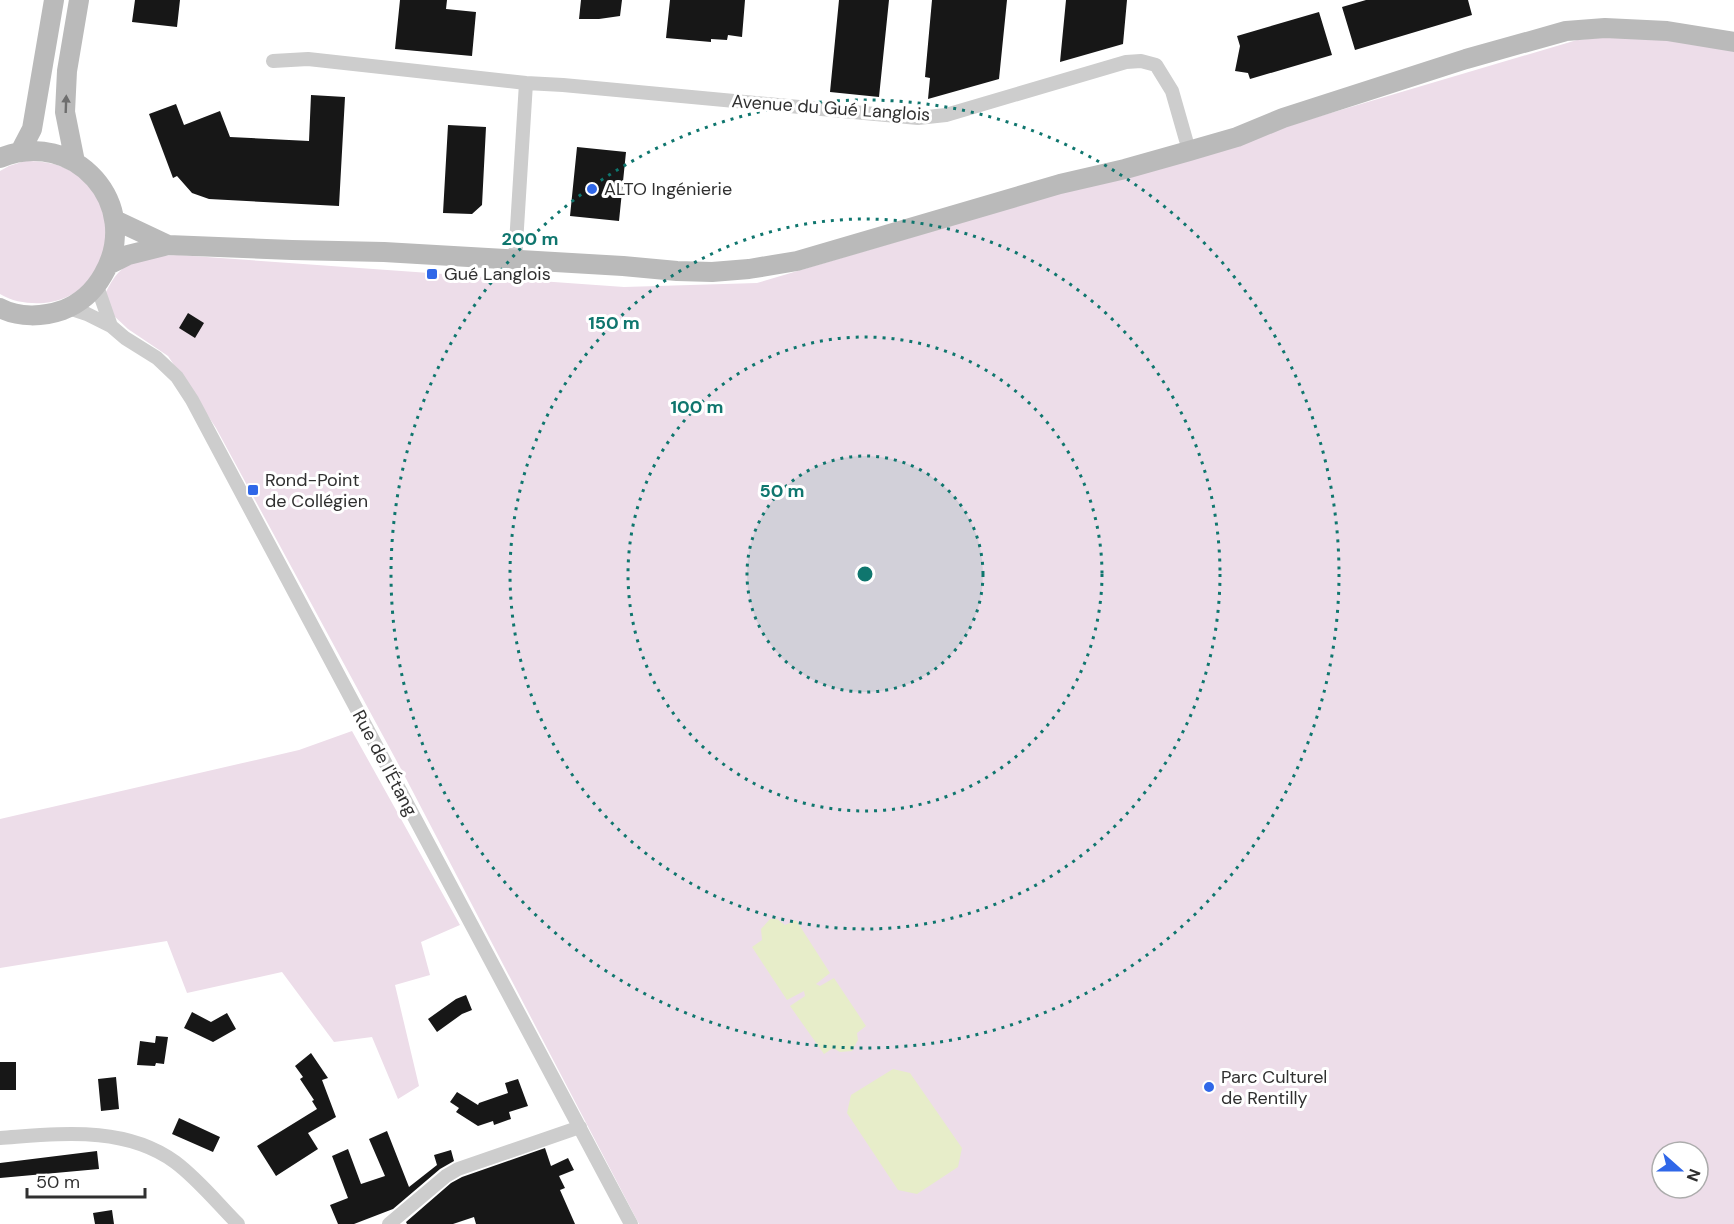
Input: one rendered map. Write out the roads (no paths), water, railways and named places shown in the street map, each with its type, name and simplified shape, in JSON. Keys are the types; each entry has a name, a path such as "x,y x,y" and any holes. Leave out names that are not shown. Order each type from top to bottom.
{"main road":[{"path":"20,152 32,129 54,0"},
{"path":"75,162 65,112 67,71 79,0"},
{"path":"1060,184 1199,148 1282,118 1466,59 1566,31 1605,27 1667,31 1734,42"},
{"path":"110,264 128,255 168,244 384,252 677,271 712,272 749,269 797,261 1060,184 1186,140 1282,118"},
{"path":"0,158 20,152 48,152 75,162 101,186 115,220 115,242 110,264 97,286 84,298 69,308 42,315 28,316 0,308"},
{"path":"115,220 168,244"}],"street":[{"name":"Avenue du Gué Langlois","path":"273,62 308,59 526,83 918,118 946,115 1126,62 1141,61 1156,65 1172,91 1186,140"},
{"path":"515,260 526,83"},
{"path":"97,286 111,326"},
{"name":"Rue de l'Étang","path":"69,308 111,326 125,338 157,358 177,377 192,400 631,1224"},
{"path":"390,1224 446,1176 458,1169 580,1127"},
{"path":"0,1138 86,1133 139,1144 161,1153 180,1166 238,1224"}],"place":[{"name":"ALTO Ingénierie","path":"592,189"},
{"name":"Gué Langlois","path":"432,274"},
{"name":"Rond-Point de Collégien","path":"253,490"},
{"name":"Parc Culturel de Rentilly","path":"1209,1087"}]}
